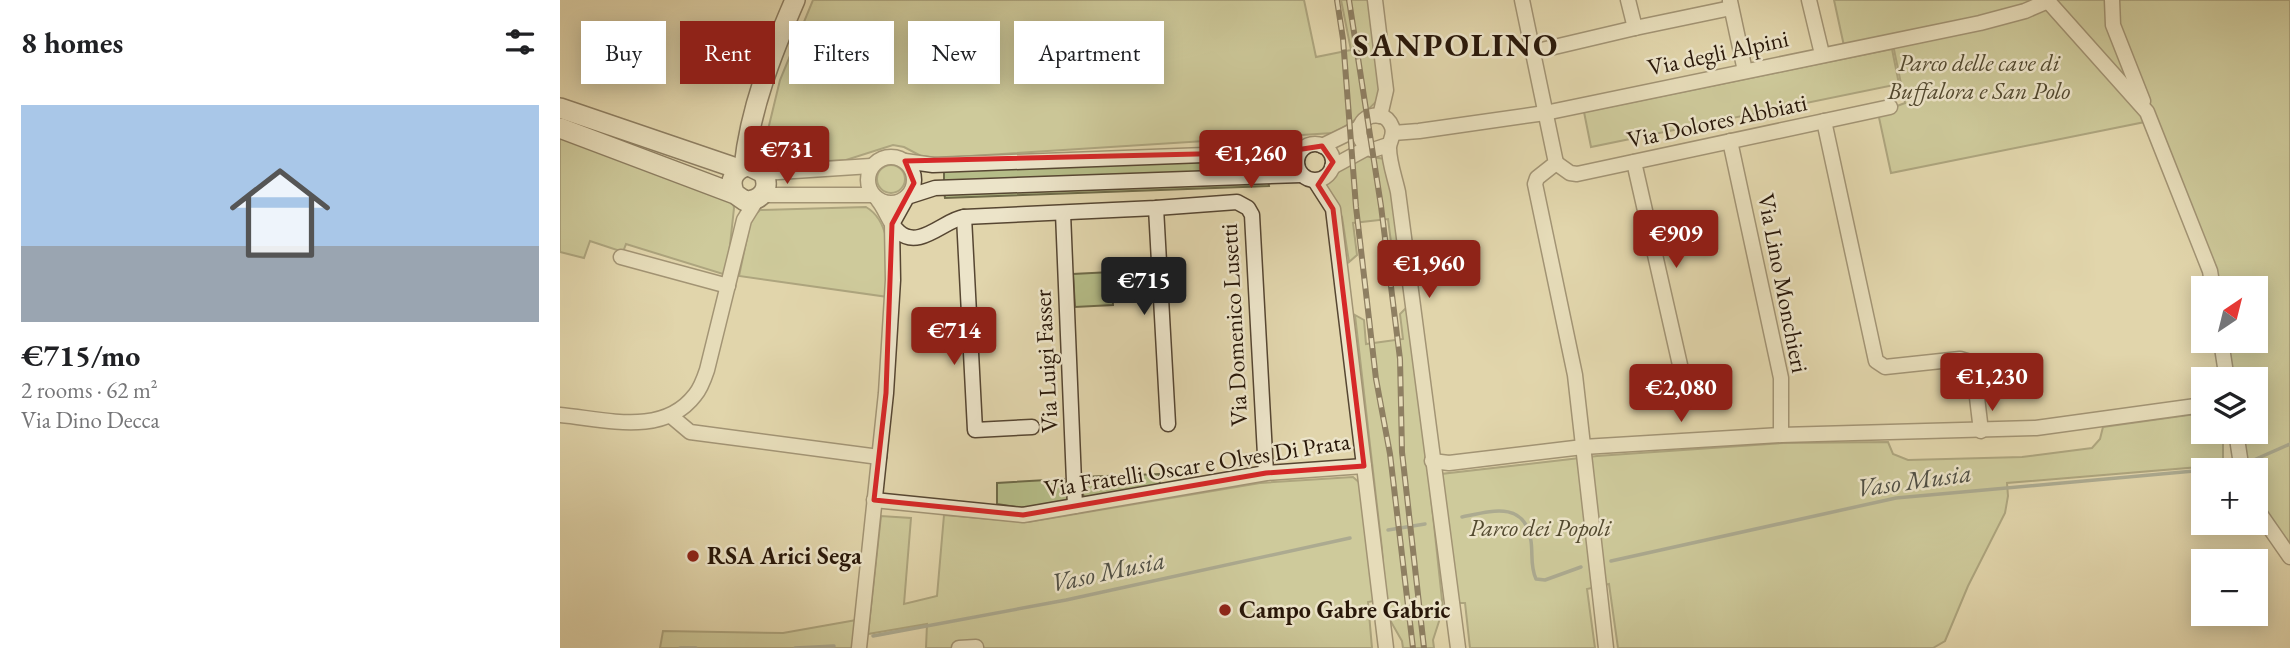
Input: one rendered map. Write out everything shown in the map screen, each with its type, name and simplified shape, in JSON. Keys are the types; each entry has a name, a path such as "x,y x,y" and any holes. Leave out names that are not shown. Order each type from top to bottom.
{"street":[{"path":"560,415 640,422 659,421 685,407 697,393 707,370 749,197 767,185 751,170 751,127 766,71 795,0"},
{"path":"1376,0 1386,90 1380,116"},
{"path":"1522,0 1556,163 1537,178 1535,184 1574,375 1606,648"},
{"path":"1628,0 1634,28"},
{"path":"1810,0 1822,54"},
{"path":"2047,0 2147,112"},
{"name":"Via degli Alpini","path":"1391,139 1419,131 1545,113 1980,23 2025,11 2047,0"},
{"path":"2112,0 2113,25 2211,276"},
{"path":"1533,52 1730,4 1745,71"},
{"path":"560,107 751,170 871,166 883,157 933,165 1283,152 1309,145 1322,146 1359,128"},
{"name":"Via Dolores Abbiati","path":"1556,163 1570,173 1577,174 1890,107"},
{"path":"1391,139 1378,150 1367,148 1362,143 1359,128 1364,120 1371,116 1386,118 1392,125 1391,139 1458,648"},
{"path":"1824,121 1876,361 1885,367 1960,359 1970,362 1974,372 1981,431"},
{"path":"560,128 749,197 875,197 892,204 934,188 1326,177 1332,167 1367,148"},
{"name":"Via Lino Monchieri","path":"1730,141 1781,378 1781,435"},
{"path":"1322,146 1332,156 1332,167"},
{"path":"1302,149 1296,164 1308,178"},
{"path":"859,648 886,393 893,280 892,224 914,183 914,175 905,161"},
{"path":"1634,162 1685,387"},
{"path":"871,166 867,181 892,224"},
{"path":"749,197 733,189 732,178 751,170"},
{"name":"Via Fratelli Oscar e Olves Di Prata","path":"874,500 1023,514 1266,473 1364,466 1333,209 1308,178"},
{"name":"Via Domenico Lusetti","path":"892,224 900,233 909,237 932,234 954,219 964,217 1237,202 1248,208 1252,215 1266,473"},
{"path":"1156,208 1168,424"},
{"name":"Via Luigi Fasser","path":"1063,213 1076,506"},
{"path":"964,217 975,430 1032,427"},
{"path":"621,257 728,286"},
{"path":"1432,461 1449,463 1583,447 1781,435 2036,428 2191,407"},
{"path":"671,416 690,432 879,457"},
{"path":"1364,466 1387,645"},
{"path":"2268,525 2290,557"},
{"path":"1446,648 1455,628"},
{"path":"959,648 976,646"}],"highlighted area":[{"path":"1322,146 1333,162 1318,185 1333,209 1364,466 1266,473 1023,515 874,500 886,393 892,224 914,183 905,161 1283,152"}],"green space":[{"path":"813,0 1304,0 1316,57 1351,50 1341,0 1374,0 1385,91 1362,115 1333,133 938,158 921,156 904,147 893,145 846,160 774,164 766,138 780,80 789,58 789,84 894,84 894,21 804,21"},
{"name":"Parco delle cave di Buffalora e San Polo","path":"1834,0 2290,0 2290,551 2268,518 2268,458 2241,458 2239,444 2268,444 2268,367 2232,367 2230,354 2268,354 2268,276 2214,276 2155,120 1891,173 1878,113 1905,103 1891,35 1844,46"},
{"path":"1892,49 1899,84 1591,147 1584,112"},
{"path":"560,138 733,202 727,273 626,244 623,252 590,241 584,258 560,252"},
{"path":"1289,156 1292,171 944,183 944,171"},
{"path":"1365,156 1385,159 1403,254 1392,250 1388,219 1353,223 1357,255 1349,262 1342,217 1324,186 1345,163"},
{"path":"891,165 901,169 905,179 901,189 891,193 881,189 877,179 881,169"},
{"path":"1268,180 1269,186 945,198 944,192"},
{"path":"866,207 882,224 885,235 888,248 888,297 739,276 751,219 760,210"},
{"path":"1111,272 1113,305 1075,307 1073,274"},
{"path":"1408,306 1443,609 1433,640 1434,648 1403,648 1402,641 1386,613 1382,549 1355,315 1364,320 1366,344 1403,339 1400,314"},
{"name":"Parco dei Popoli","path":"2191,415 2191,444 2223,444 2223,458 2191,458 2191,468 2007,483 2005,513 1968,586 1945,641 1933,648 1618,648 1609,584 1587,589 1595,648 1470,648 1465,603 1458,603 1441,474 1597,456 1783,443 1888,442 1893,454 1908,460 2022,457 2092,448 2100,439 2103,427"},
{"path":"1159,474 1160,488 1084,499 1080,477"},
{"path":"1353,477 1361,484 1374,601 1368,602 1372,648 926,648 927,624 868,634 881,516 911,518 904,604 937,596 944,515 1028,522 1260,483"},
{"path":"1064,479 1068,500 1023,508 997,504 997,483"},
{"path":"862,619 859,648 660,648 663,631 783,633"}],"waterway":[{"name":"Vaso Musia","path":"2258,458 2290,444"},
{"name":"Vaso Musia","path":"1611,561 1896,498 2191,471"},
{"name":"Vaso Musia","path":"1462,517 1505,511 1522,519 1528,528 1536,579 1545,580 1581,567"},
{"name":"Vaso Musia","path":"1388,530 1425,524"},
{"name":"Vaso Musia","path":"873,636 1066,600 1350,538"},
{"name":"Vaso Musia","path":"795,648 834,646"},
{"name":"Vaso Musia","path":"680,648 696,648"}],"railway":[{"path":"1337,0 1343,39 1356,207 1376,379 1390,454 1413,648"},
{"path":"1349,0 1381,206 1400,359 1402,452 1424,648"}],"place":[{"name":"RSA Arici Sega","path":"693,556"},
{"name":"Campo Gabre Gabric","path":"1225,610"}],"district":[{"name":"SANPOLINO","path":"1456,45"}]}
